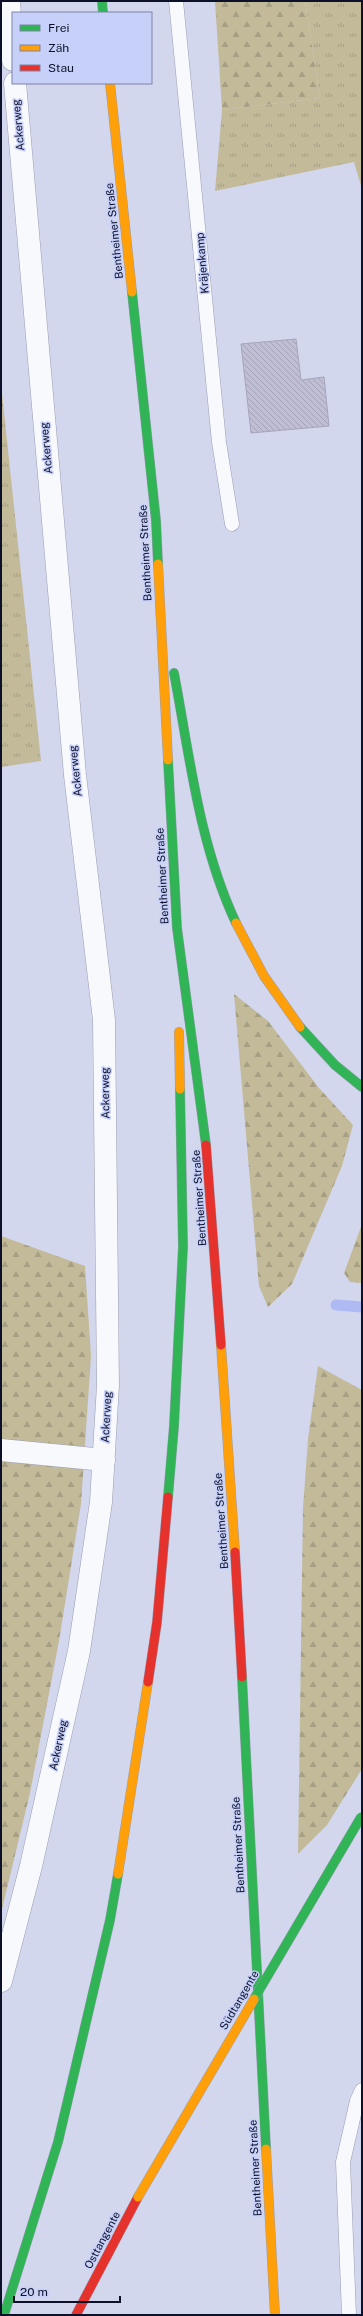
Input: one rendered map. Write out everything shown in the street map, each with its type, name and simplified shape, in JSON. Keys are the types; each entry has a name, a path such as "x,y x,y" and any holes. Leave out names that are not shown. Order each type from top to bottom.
{"main road":[{"path":"102,1 103,12"},
{"name":"Bentheimer Straße","path":"110,84 156,521 158,589 177,928 208,1158 234,1527 275,2315"},
{"path":"158,589 206,840 232,913 265,978 292,1015 320,1050 360,1085"},
{"path":"4,2315 58,2142 110,1920 136,1768 157,1622 174,1426 183,1247 177,928"},
{"name":"Südtangente","path":"138,2197 361,1816"},
{"name":"Osttangente","path":"76,2315 138,2197"}],"street":[{"path":"9,1 12,45"},
{"name":"Ackerweg","path":"1,1981 31,1866 78,1651 101,1502 108,1385 104,1020 75,774 14,84"},
{"path":"1,1450 104,1460"}],"lane":[{"name":"Kräjenkamp","path":"176,1 219,442 232,524"},
{"path":"349,2315 343,2162 357,2101 362,2090"}],"green space":[{"path":"215,1 305,1 320,98 222,110"},
{"path":"305,1 362,1 362,189 354,162 215,191 222,110 320,98"},
{"path":"1,384 41,761 1,767"},
{"path":"234,994 268,1021 319,1088 353,1125 342,1166 292,1284 268,1307 259,1286"},
{"path":"362,1224 362,1283 350,1282 344,1273"},
{"path":"1,1236 85,1266 91,1356 81,1504 59,1641 30,1793 1,1913"},
{"path":"318,1366 362,1390 362,1769 327,1825 298,1854 303,1508 308,1439"}],"building":[{"path":"296,339 301,380 324,377 329,426 251,433 241,344"}],"waterway":[{"path":"336,1305 362,1307"}],"traffic: fast":[{"path":"102,1 103,12"},
{"path":"132,292 156,521 158,564"},
{"path":"174,673 204,832 223,893 236,923"},
{"path":"168,760 177,928 206,1145"},
{"path":"300,1027 335,1065 362,1087"},
{"path":"168,1497 174,1426 183,1247 180,1089"},
{"path":"242,1677 266,2149"},
{"path":"254,1999 361,1817"},
{"path":"4,2315 58,2142 110,1920 118,1874"}],"traffic: slow":[{"path":"110,84 132,292"},
{"path":"158,564 168,760"},
{"path":"236,923 264,976 300,1027"},
{"path":"179,1032 180,1089"},
{"path":"221,1345 235,1552"},
{"path":"118,1874 148,1682"},
{"path":"138,2197 254,1999"},
{"path":"266,2149 275,2315"}],"traffic: jam":[{"path":"206,1145 221,1345"},
{"path":"148,1682 157,1622 168,1497"},
{"path":"235,1552 242,1677"},
{"path":"76,2315 138,2197"}]}
